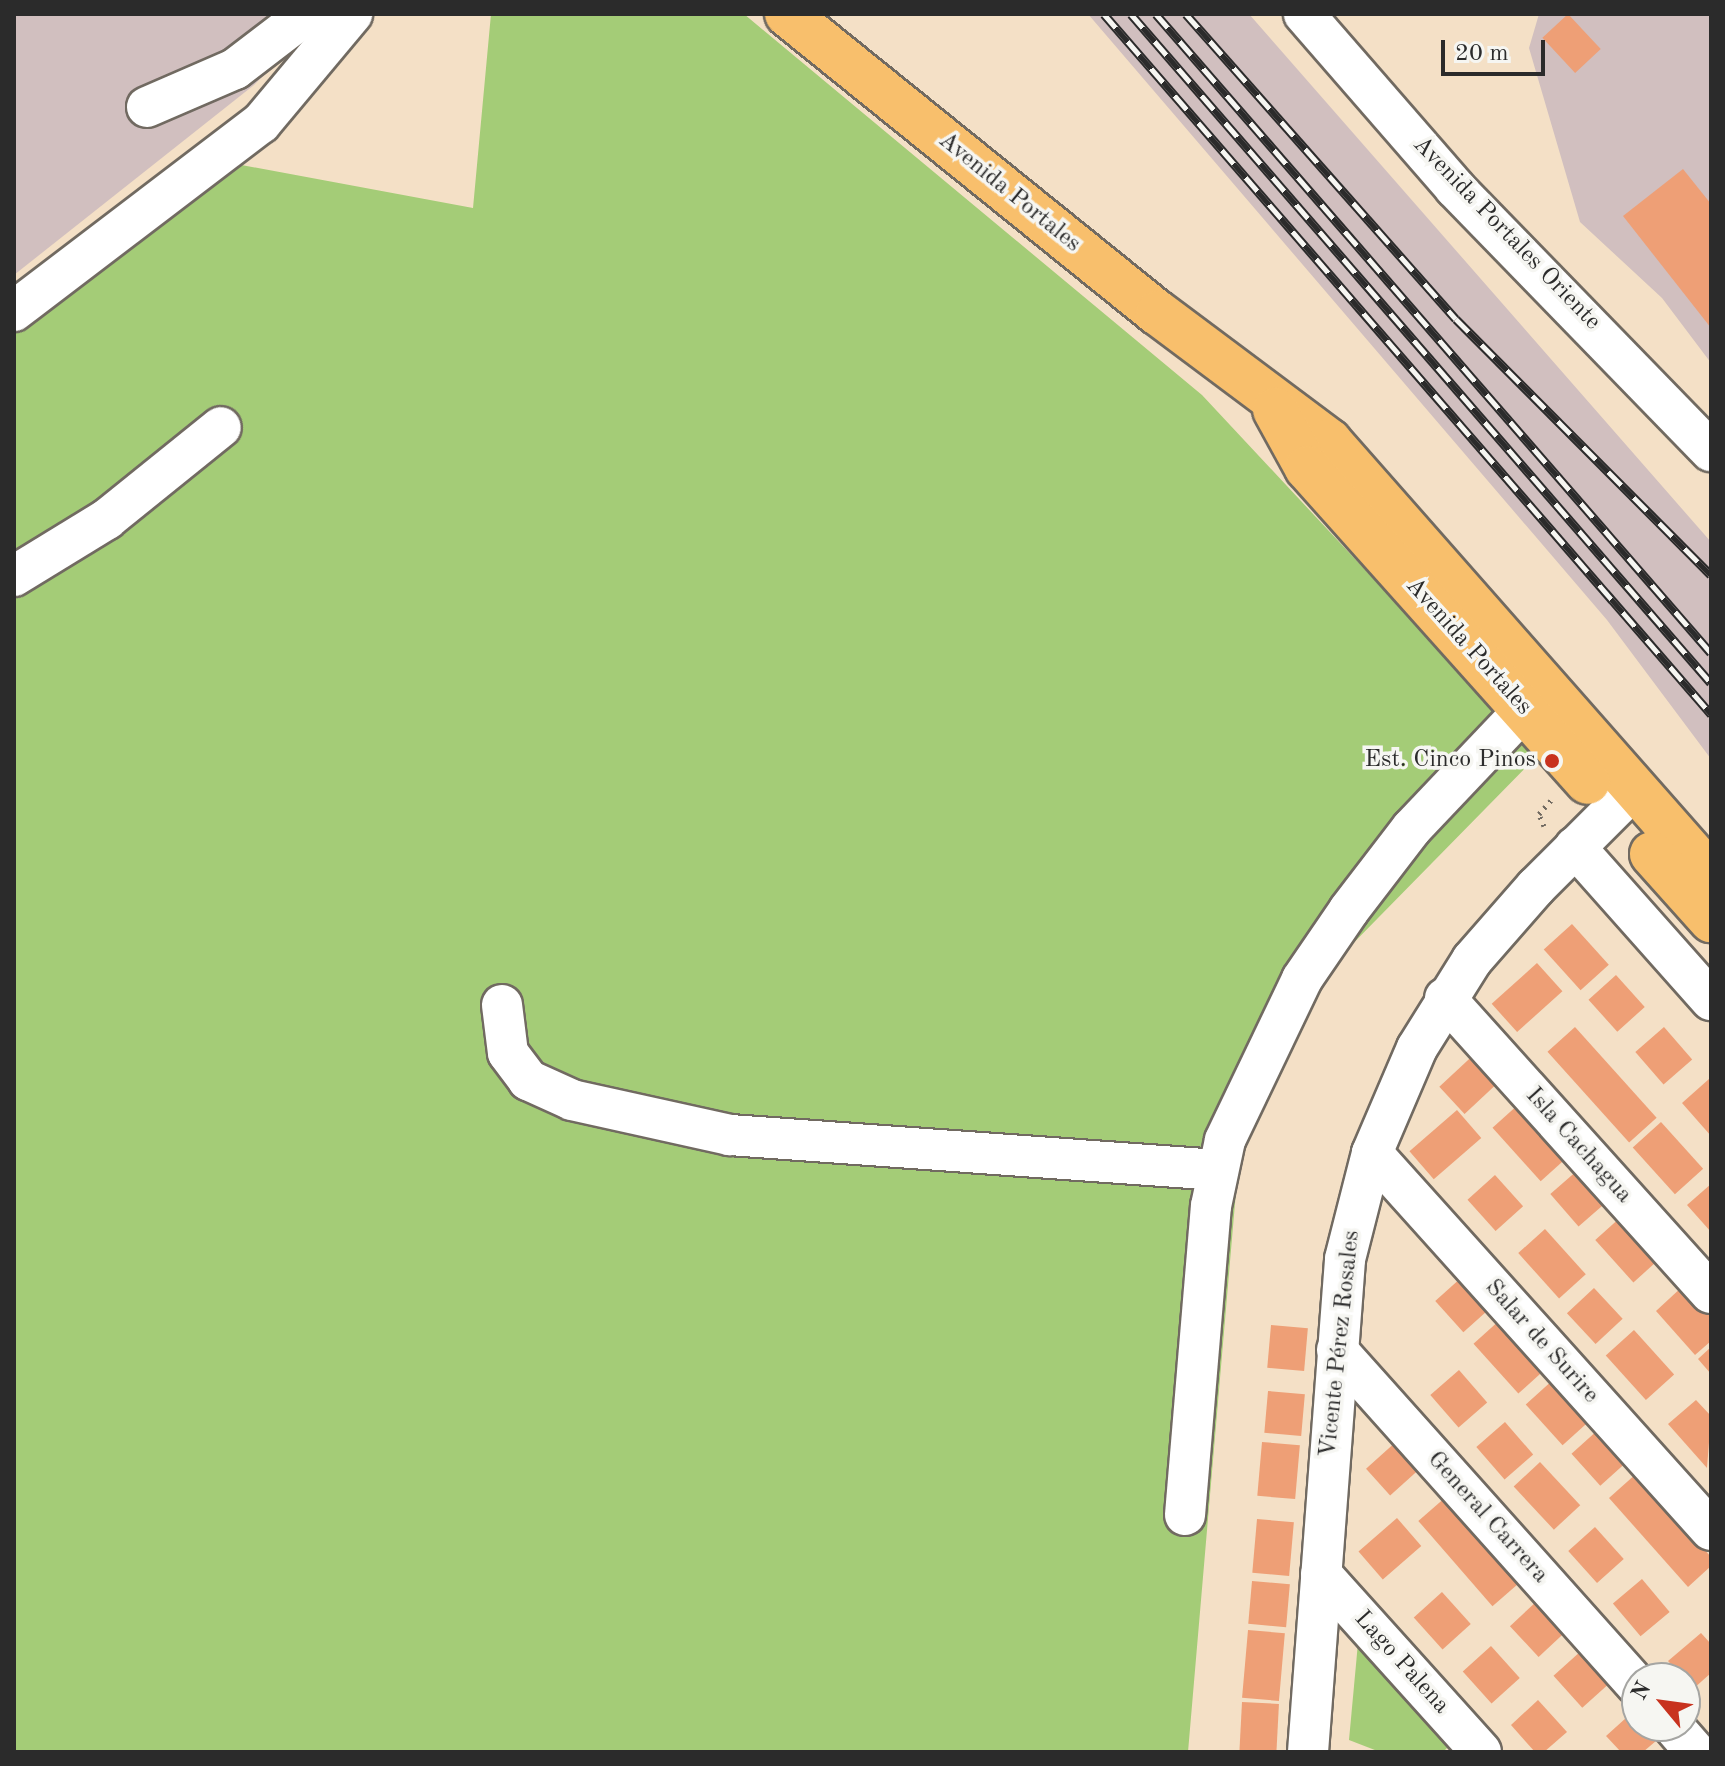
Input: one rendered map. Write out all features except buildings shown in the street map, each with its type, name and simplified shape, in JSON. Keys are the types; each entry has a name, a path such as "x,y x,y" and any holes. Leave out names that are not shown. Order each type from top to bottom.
{"main road":[{"name":"Avenida Portales","path":"787,14 1270,401 1329,441 1624,799 1711,920"},
{"name":"Avenida Portales","path":"1270,401 1307,468 1524,710 1711,875"}],"street":[{"path":"147,107 235,69 307,14"},
{"path":"14,311 261,123 352,14"},
{"name":"Avenida Portales Oriente","path":"1304,14 1455,188 1711,451"},
{"path":"14,576 107,519 221,427"},
{"path":"1185,1515 1215,1170 1302,979 1412,828 1524,710"},
{"name":"Vicente Pérez Rosales","path":"1308,1752 1345,1259 1372,1153 1398,1087 1445,998 1503,922 1624,799"},
{"path":"1575,847 1711,1000"},
{"name":"Isla Cachagua","path":"1445,998 1711,1293"},
{"path":"502,1005 508,1053 528,1080 572,1100 730,1135 1215,1170"},
{"name":"Salar de Surire","path":"1372,1153 1711,1530"},
{"name":"General Carrera","path":"1337,1350 1621,1668"},
{"name":"Lago Palena","path":"1321,1574 1481,1752"}],"shaded area":[{"path":"14,14 325,14 254,85 14,275"},
{"path":"1088,14 1249,14 1711,542 1711,759 1607,620"},
{"path":"1539,14 1711,14 1711,363 1662,298 1580,222 1529,48"}],"green space":[{"path":"491,14 744,14 1202,395 1538,755 1324,973 1240,1145 1188,1752 14,1752 14,317 220,161 473,208"},
{"path":"1359,1632 1454,1741 1443,1752 1380,1752 1349,1740"}],"railway":[{"path":"1104,14 1711,714"},
{"path":"1131,14 1711,683"},
{"path":"1156,14 1711,653"},
{"path":"1186,14 1456,319 1711,575"}],"place":[{"name":"Est. Cinco Pinos","path":"1552,761"}]}
